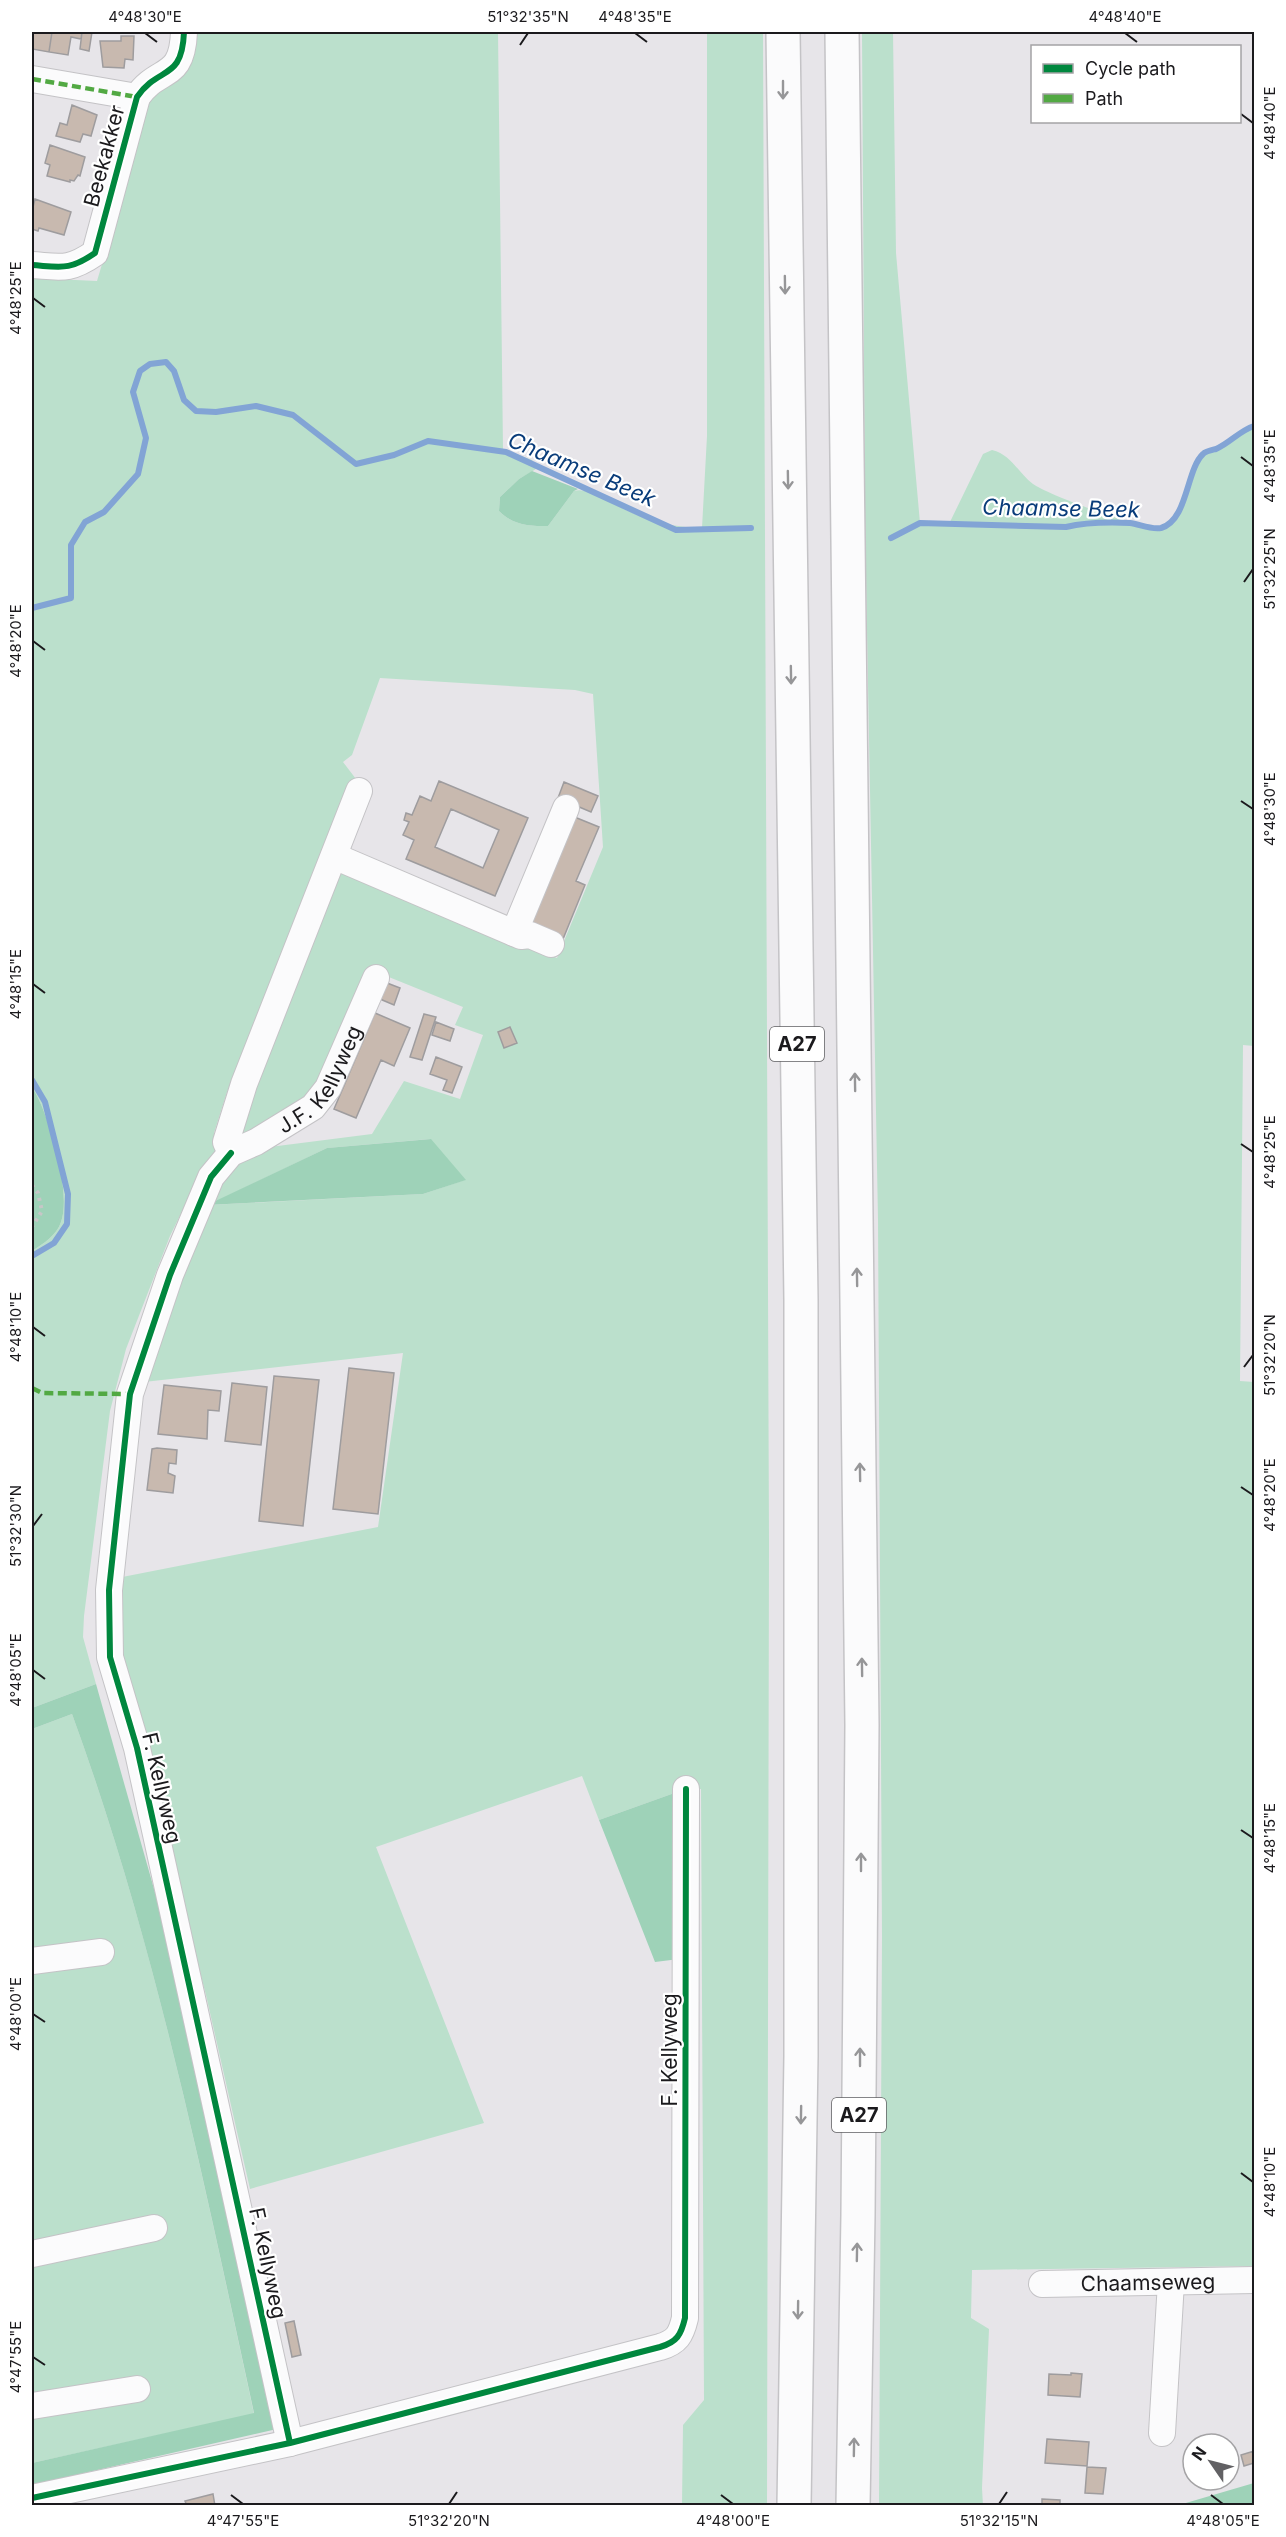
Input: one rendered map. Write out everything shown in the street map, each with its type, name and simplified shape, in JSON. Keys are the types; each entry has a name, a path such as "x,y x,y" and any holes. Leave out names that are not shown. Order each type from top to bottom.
{"highway":[{"name":"A27","path":"783,32 801,1300 801,2068 794,2505"},
{"name":"A27","path":"842,32 862,1725 853,2505"}],"street":[{"name":"Beekakker","path":"32,265 69,267 79,265 95,253 137,97 145,86 172,70 183,53 184,32"},
{"path":"32,79 137,97"},
{"path":"231,1153 226,1142 244,1084 359,791"},
{"path":"514,933 566,808"},
{"path":"334,856 520,936 530,935 551,944"},
{"name":"J.F. Kellyweg","path":"231,1153 256,1142 313,1107 328,1088 376,978"},
{"name":"F. Kellyweg","path":"231,1153 211,1177 170,1275 130,1394 109,1590 110,1657 137,1748 290,2443"},
{"name":"F. Kellyweg","path":"32,2498 290,2443 660,2347 673,2343 681,2335 685,2318 686,1789"},
{"path":"32,1961 101,1953"},
{"path":"32,2254 154,2228"},
{"name":"Chaamseweg","path":"1042,2284 1254,2280"},
{"path":"1162,2433 1171,2282"},
{"path":"32,2406 136,2389"}],"path":[{"path":"32,1185 38,1193 42,1211 32,1227"}],"green space":[{"path":"192,32 498,32 503,449 532,460 536,469 519,479 500,497 499,511 504,516 522,524 548,526 574,491 582,490 652,520 702,528 707,436 707,32 763,32 769,1543 767,2505 682,2505 683,2425 704,2400 701,1789 680,1791 599,1820 582,1776 376,1847 484,2123 250,2189 206,1995 171,1860 106,1650 103,1610 107,1580 378,1527 403,1353 135,1383 197,1225 226,1172 254,1149 372,1134 404,1081 460,1099 483,1035 455,1025 463,1007 369,969 311,1099 240,1141 232,1138 340,865 557,958 603,847 593,694 575,690 380,678 352,755 343,762 356,779 227,1092 214,1133 215,1152 170,1236 126,1349 110,1411 84,1616 83,1637 96,1684 32,1708 32,1251 53,1235 61,1222 64,1191 52,1133 32,1087 32,278 97,281 136,151 135,118 151,95 178,78 186,68 191,52","holes":["430,1139 465,1180 423,1194 209,1205 327,1148"]},
{"path":"862,32 893,32 896,253 920,523 949,524 983,454 992,450 1005,456 1028,480 1042,489 1114,517 1147,527 1162,527 1170,521 1181,505 1188,491 1195,466 1203,453 1225,445 1254,426 1254,1046 1243,1045 1240,1381 1254,1382 1254,2266 972,2270 971,2318 989,2329 983,2506 879,2505 882,1936 878,1219 865,522"},
{"path":"532,471 578,489 574,491 548,526 522,524 504,516 499,511 500,497 519,479"},
{"path":"32,1087 52,1133 61,1173 64,1209 61,1222 53,1235 32,1251"},
{"path":"431,1139 466,1180 423,1194 207,1205 327,1148"},
{"path":"96,1684 158,1903 277,2429 32,2485 32,2463 254,2413 175,2060 153,1973 102,1800 72,1714 32,1729 32,1708"},
{"path":"72,1714 102,1800 153,1973 196,2149 254,2414 32,2463 32,1729"},
{"path":"680,1791 679,1959 655,1962 599,1820"},
{"path":"1254,2483 1254,2505 1179,2505 1223,2492 1241,2492 1241,2487"}],"building":[{"path":"33,32 52,32 49,52 32,49"},
{"path":"52,32 82,32 81,39 71,37 68,55 49,52"},
{"path":"82,32 92,32 89,51 80,49"},
{"path":"121,36 134,36 133,60 125,59 124,68 103,67 100,41 121,41"},
{"path":"72,105 97,115 91,136 83,134 80,142 56,136 60,123 67,125"},
{"path":"50,145 85,157 80,176 78,175 74,181 47,176 50,165 45,163"},
{"path":"35,199 71,212 64,235 39,228 38,231 32,229"},
{"path":"439,781 528,818 495,896 406,859 414,840 403,835 409,822 404,820 406,813 412,815 420,796 431,801","holes":["451,809 499,830 483,868 435,847"]},
{"path":"564,782 598,796 591,812 558,798"},
{"path":"572,816 599,827 576,881 585,885 563,939 527,924"},
{"path":"387,983 400,988 394,1005 380,999"},
{"path":"375,1013 410,1028 394,1066 381,1060 356,1118 334,1109"},
{"path":"424,1014 436,1017 422,1060 410,1057"},
{"path":"436,1022 454,1029 450,1041 432,1035"},
{"path":"510,1027 517,1043 504,1048 498,1032"},
{"path":"436,1057 462,1067 452,1093 443,1090 447,1080 430,1074"},
{"path":"349,1368 394,1373 378,1514 333,1509"},
{"path":"274,1376 319,1380 303,1526 259,1521"},
{"path":"232,1383 267,1387 261,1445 225,1441"},
{"path":"164,1385 221,1391 219,1411 208,1410 207,1439 158,1434"},
{"path":"152,1449 177,1450 176,1464 169,1463 168,1473 175,1476 173,1493 147,1490"},
{"path":"294,2321 301,2355 292,2357 285,2323"},
{"path":"1071,2373 1082,2374 1080,2397 1048,2395 1049,2374 1071,2375"},
{"path":"1047,2439 1089,2442 1087,2466 1045,2463"},
{"path":"1254,2451 1254,2463 1244,2466 1241,2455"},
{"path":"1087,2467 1106,2468 1103,2494 1085,2493"},
{"path":"213,2494 215,2506 187,2506 185,2501"},
{"path":"1042,2499 1060,2500 1060,2506 1042,2506"}],"waterway":[{"name":"Chaamse Beek","path":"32,608 71,598 71,545 85,522 104,512 138,474 146,438 133,392 140,371 150,364 166,362 174,371 184,400 196,411 216,412 256,406 293,415 356,464 394,455 428,441 506,452 676,530 751,528"},
{"name":"Chaamse Beek","path":"891,538 920,523 1066,527 1114,522 1161,528 1177,515 1197,461 1203,454 1216,449 1254,426"},
{"name":"Chaamse Beek","path":"32,1080 45,1102 68,1194 67,1224 54,1243 32,1256"}],"marked path":[{"path":"32,79 137,97"},
{"path":"32,1388 42,1393 130,1394"}],"cycle path":[{"path":"32,265 58,267 71,265 95,253 137,97 153,80 174,66 179,59 184,32"},
{"path":"231,1153 211,1177 170,1275 130,1394 109,1590 110,1657 137,1748 290,2443"},
{"path":"32,2498 290,2443 660,2347 671,2343 677,2337 685,2318 686,1789"}]}
